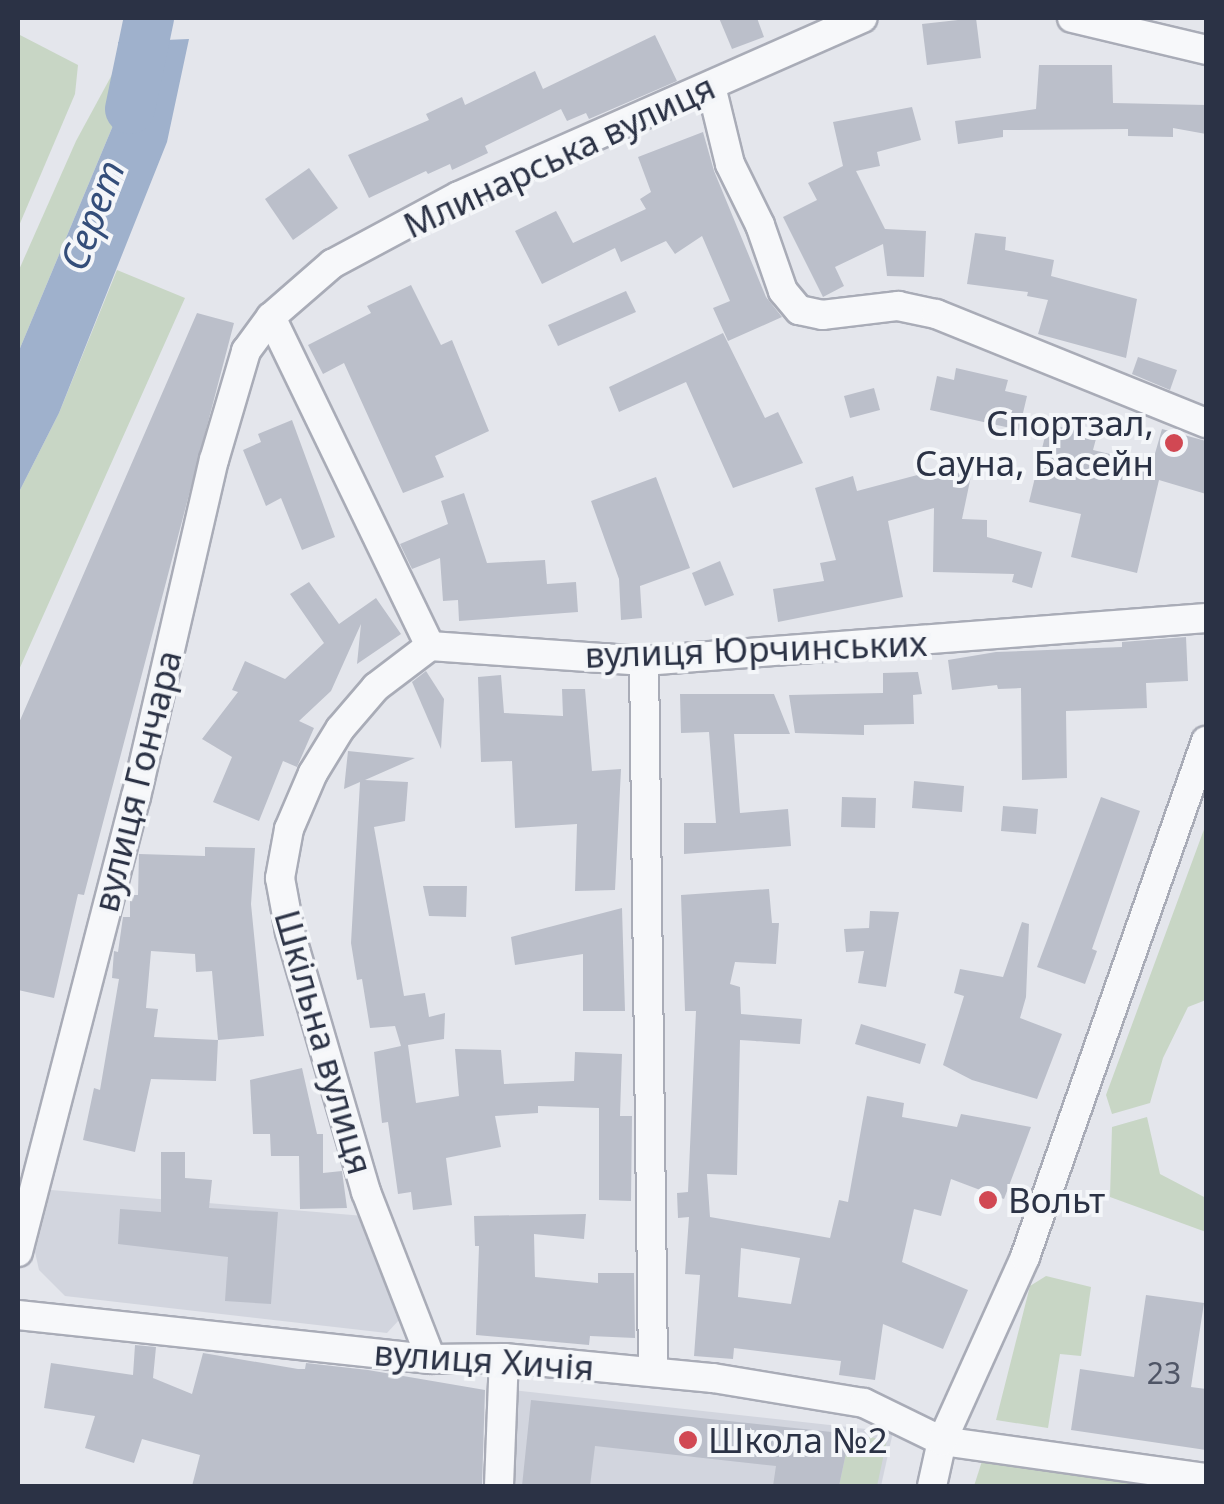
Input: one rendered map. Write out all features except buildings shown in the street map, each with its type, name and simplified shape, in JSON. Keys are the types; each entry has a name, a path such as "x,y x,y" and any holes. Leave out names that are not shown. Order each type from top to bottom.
{"street":[{"name":"Млинарська вулиця","path":"271,317 332,264 459,196 862,18"},
{"path":"1072,18 1206,50"},
{"path":"711,86 730,164 760,225 783,291 798,310 822,315 898,306 936,314 1206,423"},
{"path":"271,317 430,646"},
{"name":"вулиця Гончара","path":"18,1252 136,797 214,460 246,351 271,317"},
{"name":"вулиця Юрчинських","path":"430,646 644,661 1206,618"},
{"name":"Шкільна вулиця","path":"430,646 376,686 340,729 313,773 290,828 280,878 290,932 366,1192 431,1359"},
{"path":"644,661 653,1372"},
{"path":"932,1486 942,1441 1025,1257 1206,741"},
{"name":"вулиця Хичія","path":"18,1314 431,1359 504,1358 653,1372 864,1402 942,1441 1206,1478"},
{"path":"499,1486 504,1358"}],"shaded area":[{"path":"51,1190 364,1216 399,1320 387,1333 65,1296 39,1270 35,1252"},
{"path":"512,1390 893,1432 881,1486 509,1486"}],"green space":[{"path":"18,34 78,65 75,94 18,228"},
{"path":"121,58 127,92 18,353 18,272 76,141"},
{"path":"117,270 185,298 18,672 18,494 59,413"},
{"path":"1206,824 1206,1000 1188,1007 1163,1058 1150,1103 1112,1114 1106,1095"},
{"path":"1147,1117 1160,1174 1206,1198 1206,1232 1110,1197 1112,1127"},
{"path":"1046,1276 1091,1287 1081,1356 1060,1354 1048,1428 996,1420 1030,1286"},
{"path":"850,1434 887,1440 877,1486 839,1486"},
{"path":"982,1461 1134,1478 1133,1486 974,1486"}],"water":[{"path":"189,39 167,142 59,413 18,494 18,353 127,92 118,42"}],"waterway":[{"name":"Серет","path":"130,109 149,18"}],"place":[{"name":"Спортзал, Сауна, Басейн","path":"1174,443"},
{"name":"Вольт","path":"988,1200"},
{"name":"Школа №2","path":"688,1440"}]}
